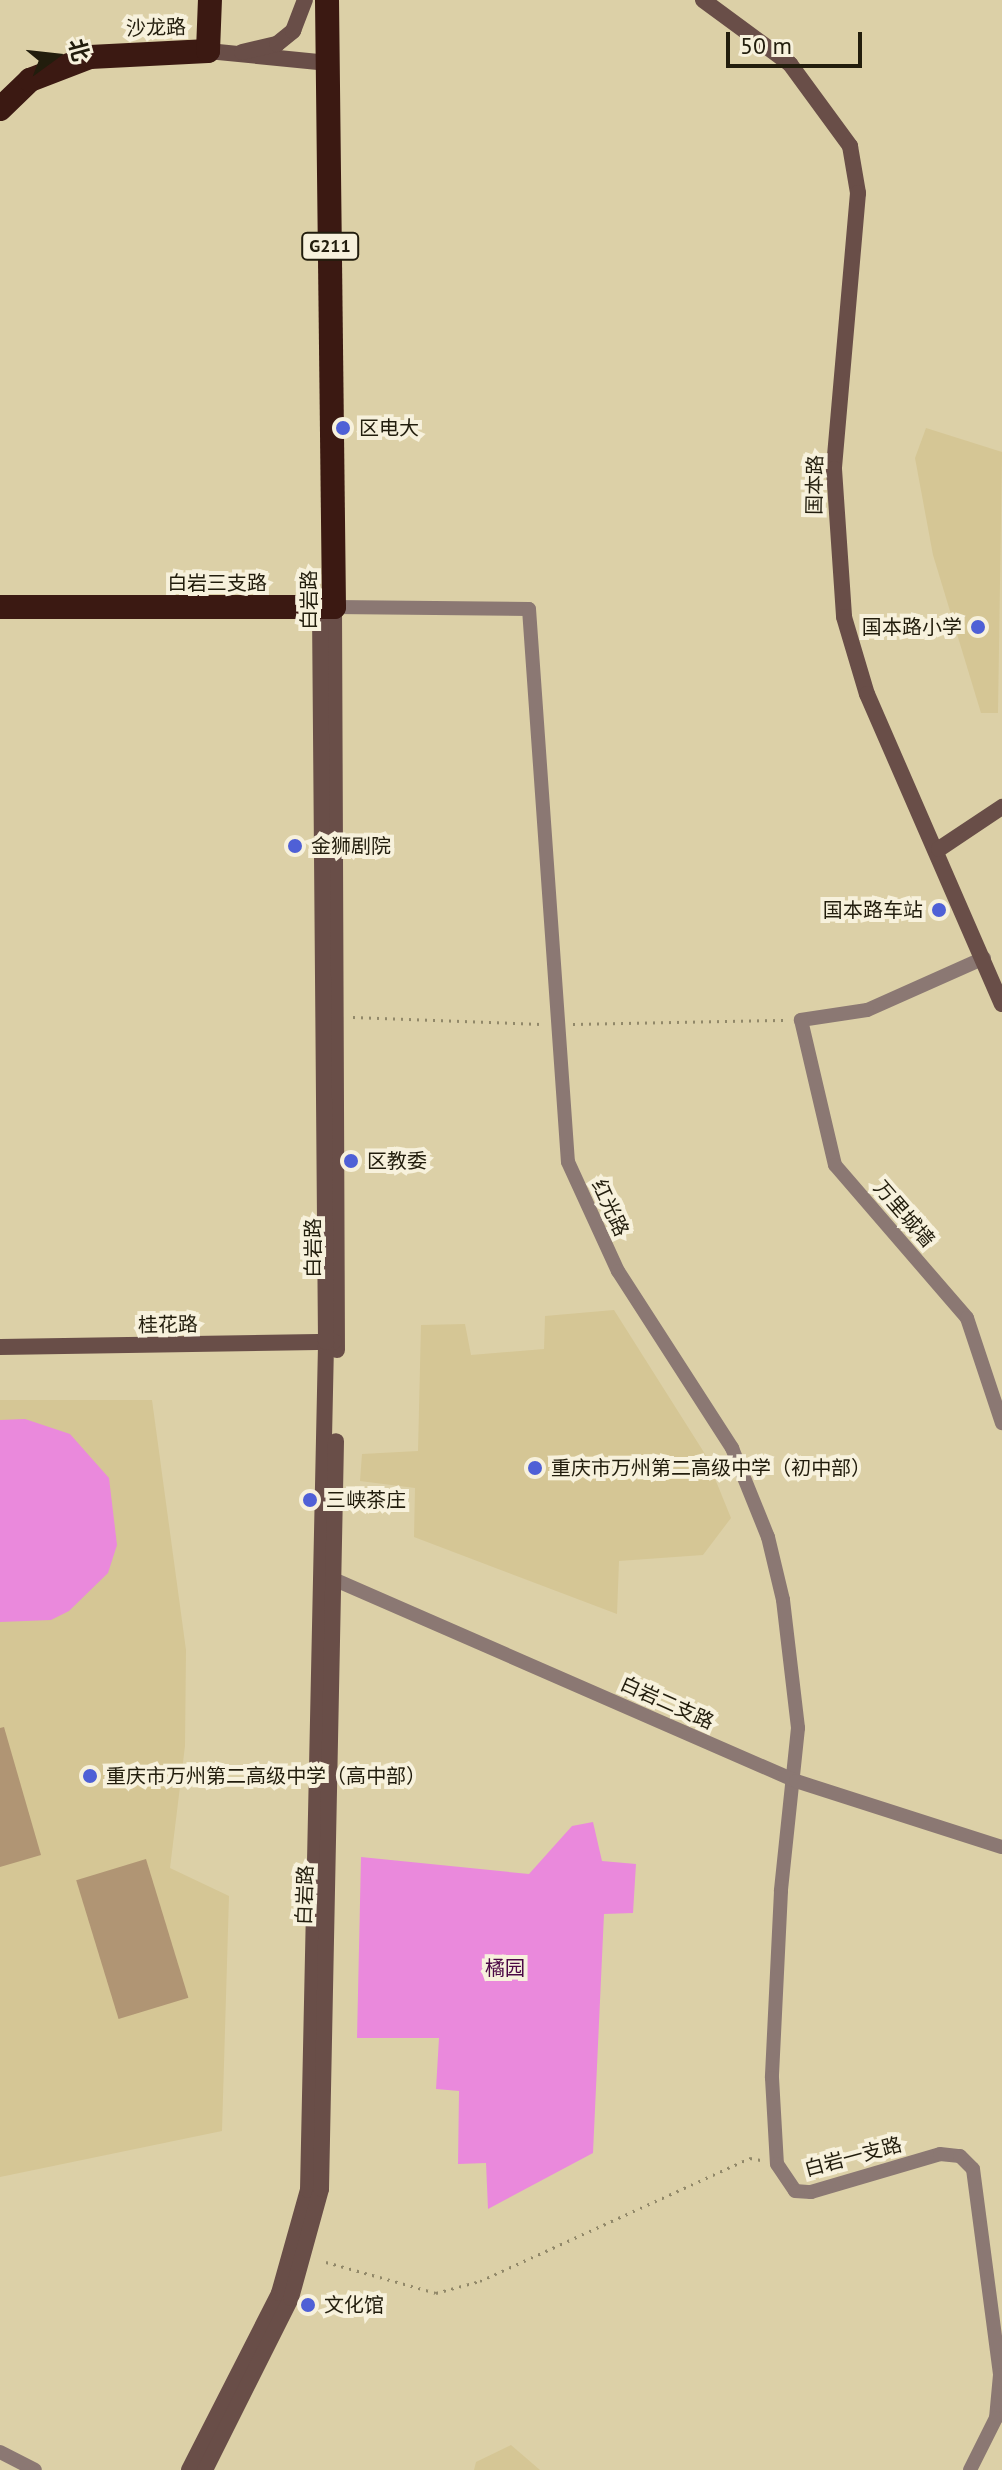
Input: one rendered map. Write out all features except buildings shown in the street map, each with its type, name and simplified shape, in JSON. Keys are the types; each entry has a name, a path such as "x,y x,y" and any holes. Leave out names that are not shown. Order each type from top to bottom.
{"highway":[{"path":"208,51 210,0"},
{"name":"白岩路","path":"327,0 327,607"},
{"name":"沙龙路","path":"0,109 30,80 90,57 208,51"},
{"name":"白岩三支路","path":"0,607 327,607"}],"main road":[{"path":"237,52 277,44 293,31 305,0"},
{"name":"国本路","path":"703,0 790,64 850,146 858,193 834,469 844,617 867,694 939,849 1002,1004"},
{"name":"沙龙路","path":"208,51 328,63"},
{"name":"白岩路","path":"205,2470 291,2298 321,2189 332,1342 327,607"},
{"path":"939,849 1002,807"},
{"name":"桂花路","path":"0,1347 332,1342"},
{"name":"白岩路","path":"189,2470 279,2293 303,2223 329,1577"}],"street":[{"name":"白岩三支路","path":"327,607 529,609"},
{"name":"红光路","path":"529,609 559,1112 586,1207 618,1271 710,1407 768,1537 793,1663 796,1781"},
{"path":"801,1020 867,1010 984,958"},
{"name":"万里城墙","path":"801,1020 835,1165 967,1318 1002,1423"},
{"name":"白岩二支路","path":"329,1577 796,1781 1002,1847"},
{"name":"白岩一支路","path":"796,1781 781,1891 772,2078 777,2164 784,2182 811,2192 940,2154 960,2156 973,2169 1000,2375 996,2418 970,2470"},
{"path":"0,2452 35,2470"}],"path":[{"path":"352,1017 554,1024 801,1020"},
{"path":"326,2262 436,2293 480,2281 750,2158 777,2164"}],"shaded area":[{"name":"国本路小学","path":"926,428 1002,452 998,713 981,713 933,555 915,458"},
{"name":"重庆市万州第二高级中学（初中部）","path":"614,1310 705,1454 731,1518 703,1555 619,1561 617,1614 414,1537 415,1488 360,1481 362,1454 418,1451 421,1325 465,1324 471,1355 544,1349 545,1316"},
{"name":"重庆市万州第二高级中学（高中部）","path":"0,1400 152,1400 186,1650 185,1746 170,1868 229,1896 222,2131 0,2177"},
{"path":"511,2445 540,2470 474,2470 476,2462"}],"green space":[{"path":"25,1419 70,1434 109,1478 117,1545 108,1573 69,1611 51,1620 0,1622 0,1420"},
{"name":"橘园","path":"593,1822 602,1861 636,1864 633,1913 604,1914 593,2153 488,2209 486,2163 458,2164 459,2091 436,2089 439,2038 357,2038 361,1857 529,1874 572,1826"}],"place":[{"name":"区电大","path":"343,428"},
{"name":"国本路小学","path":"978,627"},
{"name":"金狮剧院","path":"295,846"},
{"name":"国本路车站","path":"939,910"},
{"name":"区教委","path":"351,1161"},
{"name":"重庆市万州第二高级中学（初中部）","path":"535,1468"},
{"name":"三峡茶庄","path":"310,1500"},
{"name":"重庆市万州第二高级中学（高中部）","path":"90,1776"},
{"name":"文化馆","path":"308,2305"}]}
